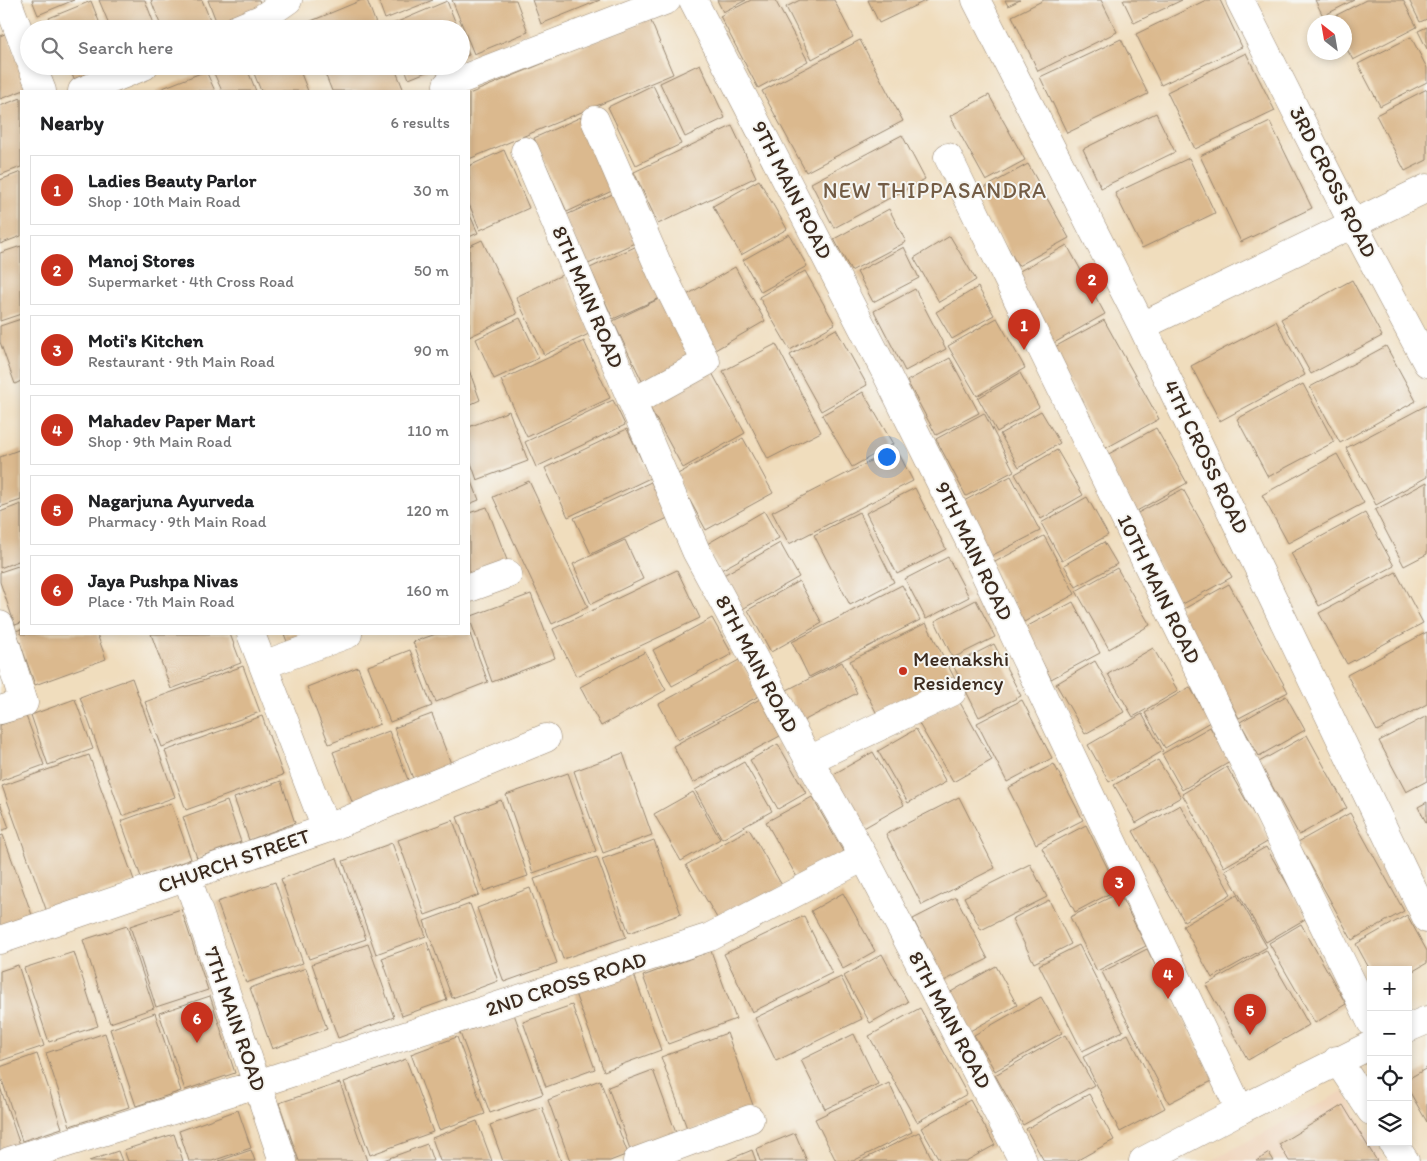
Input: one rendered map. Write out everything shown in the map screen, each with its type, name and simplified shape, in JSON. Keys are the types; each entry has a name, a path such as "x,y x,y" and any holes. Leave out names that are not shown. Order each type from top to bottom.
{"street":[{"path":"7,0 20,34"},
{"path":"259,20 288,0"},
{"path":"447,85 667,0"},
{"name":"9TH MAIN ROAD","path":"693,0 887,375 967,536 1240,1110"},
{"name":"4TH CROSS ROAD","path":"976,0 1142,326 1427,918"},
{"name":"3RD CROSS ROAD","path":"1240,0 1353,224 1427,363"},
{"path":"36,75 42,90"},
{"path":"84,90 122,75"},
{"path":"595,120 661,272 706,362 633,402"},
{"name":"8TH MAIN ROAD","path":"525,151 696,551 809,760 864,857 1023,1161"},
{"name":"10TH MAIN ROAD","path":"948,157 1367,1014"},
{"path":"1142,326 1427,188"},
{"path":"470,588 508,574"},
{"path":"0,624 12,707"},
{"name":"CHURCH STREET","path":"0,940 326,829 251,635"},
{"path":"263,665 345,635"},
{"path":"809,760 952,692"},
{"path":"326,829 546,738"},
{"name":"2ND CROSS ROAD","path":"9,1161 257,1084 710,937 864,857"},
{"name":"7TH MAIN ROAD","path":"187,876 283,1161"},
{"path":"1412,1026 1427,1020"},
{"path":"1144,1161 1337,1060 1367,1047"},
{"path":"1337,1060 1367,1105"},
{"path":"637,1161 750,1119"},
{"path":"1395,1146 1405,1161"}],"shaded area":[{"path":"1343,1091 1367,1131 1367,1146 1375,1146 1384,1161 1210,1161"}],"building":[{"path":"32,0 74,0 38,15"},
{"path":"99,0 145,0 153,20 107,20"},
{"path":"151,0 202,0 210,20 159,20"},
{"path":"208,0 259,0 262,9 234,20 216,20"},
{"path":"362,0 367,0 375,20 314,20"},
{"path":"378,0 433,0 385,19"},
{"path":"452,0 516,0 528,32 474,54 470,44 470,20 460,20"},
{"path":"532,0 600,0 541,24"},
{"path":"717,0 746,0 723,12"},
{"path":"751,0 775,0 808,61 758,88 720,16"},
{"path":"800,0 834,0 853,37 812,59 786,7"},
{"path":"868,0 927,0 879,23"},
{"path":"1005,0 1020,0 1008,6"},
{"path":"1044,0 1101,0 1117,32 1038,71 1012,16"},
{"path":"1123,0 1182,0 1134,23"},
{"path":"1206,0 1220,0 1242,47 1161,85 1136,34"},
{"path":"1315,0 1354,0 1325,15 1322,15"},
{"path":"1366,0 1403,0 1417,27 1353,60 1352,15 1337,15"},
{"path":"1409,0 1427,0 1427,19 1420,22"},
{"path":"91,1 98,20 50,20 49,18"},
{"path":"447,1 454,20 402,20"},
{"path":"650,19 673,74 470,159 470,94"},
{"path":"1427,27 1427,49 1418,31"},
{"path":"7,33 20,69 20,75 22,75 27,89 0,99 0,36"},
{"path":"1411,37 1427,68 1427,82 1380,106 1358,64"},
{"path":"1121,39 1148,94 1067,133 1040,77"},
{"path":"860,40 903,121 806,172 762,91"},
{"path":"1246,53 1275,111 1195,149 1167,92"},
{"path":"700,64 725,118 685,137 660,83"},
{"path":"72,75 84,75 74,79"},
{"path":"196,75 208,75 215,90 158,90"},
{"path":"215,75 250,75 256,90 222,90"},
{"path":"255,75 302,75 308,90 261,90"},
{"path":"326,75 398,75 404,90 332,90"},
{"path":"407,75 419,75 409,79"},
{"path":"653,85 681,144 636,165 608,107"},
{"path":"1427,89 1427,160 1405,171 1376,115"},
{"path":"989,95 1025,160 986,181 950,116"},
{"path":"20,98 20,167 0,175 0,106"},
{"path":"1156,113 1175,152 1101,188 1083,149"},
{"path":"581,117 614,190 567,212 534,138"},
{"path":"1270,122 1312,208 1241,242 1200,156"},
{"path":"732,126 756,177 658,224 634,172"},
{"path":"902,135 925,179 834,228 811,183"},
{"path":"504,150 529,208 480,230 470,206 470,166"},
{"path":"1189,158 1215,213 1142,248 1115,193"},
{"path":"1028,164 1069,238 1018,266 977,192"},
{"path":"20,172 20,236 0,244 0,180"},
{"path":"759,180 787,229 741,255 713,206"},
{"path":"617,192 639,241 586,265 564,216"},
{"path":"889,209 906,242 851,271 834,239"},
{"path":"470,215 478,233 470,237"},
{"path":"789,234 807,266 761,292 743,260"},
{"path":"950,236 976,280 939,302 914,258"},
{"path":"482,240 517,314 470,337 470,246"},
{"path":"639,245 662,297 613,319 590,268"},
{"path":"1067,245 1105,314 1054,343 1016,273"},
{"path":"20,246 20,314 0,321 0,253"},
{"path":"904,247 919,278 873,302 857,272"},
{"path":"735,267 765,321 715,350 685,296"},
{"path":"805,271 835,324 790,350 759,297"},
{"path":"564,274 591,333 544,355 516,297"},
{"path":"1352,280 1382,336 1311,374 1281,319"},
{"path":"978,287 994,315 952,339 936,312"},
{"path":"915,289 946,349 905,371 874,311"},
{"path":"663,297 693,360 643,383 613,321"},
{"path":"520,318 539,358 494,379 476,339"},
{"path":"997,318 1025,368 977,396 948,346"},
{"path":"20,319 20,382 15,384 0,342 0,326"},
{"path":"1104,320 1159,419 1106,448 1051,349"},
{"path":"1276,321 1305,375 1220,421 1191,366"},
{"path":"836,329 867,385 821,411 790,355"},
{"path":"584,341 610,398 527,437 501,380"},
{"path":"776,344 821,432 768,459 723,371"},
{"path":"1386,346 1416,401 1340,443 1310,387"},
{"path":"950,358 979,413 936,435 907,381"},
{"path":"711,371 745,433 683,468 649,406"},
{"path":"470,373 480,400 470,405"},
{"path":"1020,373 1039,407 997,432 978,398"},
{"path":"1303,384 1334,442 1268,477 1237,419"},
{"path":"863,392 893,444 852,467 822,415"},
{"path":"613,400 625,425 536,467 525,442"},
{"path":"1427,405 1427,477 1376,505 1346,448"},
{"path":"509,411 528,461 477,480 470,460 470,427"},
{"path":"1041,411 1060,443 1019,467 1000,434"},
{"path":"984,413 1014,471 966,496 936,439"},
{"path":"1156,428 1187,483 1135,512 1105,456"},
{"path":"627,429 650,478 568,517 545,468"},
{"path":"743,438 773,493 706,530 676,475"},
{"path":"896,448 913,481 789,544 772,512"},
{"path":"20,449 20,500 0,507 0,457"},
{"path":"1057,450 1083,495 1041,519 1015,474"},
{"path":"1337,454 1364,503 1288,543 1262,495"},
{"path":"1011,476 1040,531 991,556 962,502"},
{"path":"470,477 479,500 470,504"},
{"path":"529,481 588,607 552,624 493,497"},
{"path":"651,482 668,518 591,554 574,518"},
{"path":"1427,482 1427,554 1404,566 1375,510"},
{"path":"915,488 946,549 897,574 866,513"},
{"path":"1183,489 1232,577 1181,605 1132,516"},
{"path":"1087,497 1108,535 1062,561 1041,523"},
{"path":"20,504 20,560 0,568 0,512"},
{"path":"487,507 508,563 470,579 470,513"},
{"path":"764,511 779,538 721,570 707,544"},
{"path":"859,512 894,582 850,605 814,535"},
{"path":"1365,513 1394,566 1319,606 1291,553"},
{"path":"1044,536 1075,594 1024,622 993,563"},
{"path":"625,540 643,579 591,604 573,564"},
{"path":"1104,542 1117,564 1076,587 1064,565"},
{"path":"780,543 799,577 739,611 720,577"},
{"path":"948,557 969,597 926,619 905,579"},
{"path":"20,565 20,623 15,625 0,582 0,572"},
{"path":"1117,568 1150,625 1109,649 1076,591"},
{"path":"677,570 700,618 576,676 553,629"},
{"path":"1396,572 1423,623 1347,664 1319,613"},
{"path":"799,581 822,623 771,652 748,610"},
{"path":"1229,584 1288,692 1239,718 1180,611"},
{"path":"902,585 920,620 809,677 792,642"},
{"path":"531,594 555,658 492,682 470,617"},
{"path":"976,600 995,637 953,658 935,621"},
{"path":"1073,602 1100,653 1051,679 1024,628"},
{"path":"712,618 732,654 672,686 653,650"},
{"name":"Meenakshi Residency","path":"926,623 956,681 880,720 850,661"},
{"path":"20,629 20,635 97,635 106,659 35,685 16,631"},
{"path":"1427,632 1427,704 1377,731 1347,675"},
{"path":"470,634 488,682 436,702 413,642 433,635"},
{"path":"151,635 230,635 241,663 171,689"},
{"path":"284,635 325,635 290,649"},
{"path":"994,644 1021,696 979,717 953,665"},
{"path":"1153,648 1178,691 1133,717 1108,674"},
{"path":"410,650 432,706 390,722 368,666"},
{"path":"645,652 666,690 601,726 580,687"},
{"path":"739,660 759,696 678,740 659,704"},
{"path":"1095,661 1124,712 1085,734 1056,684"},
{"path":"842,662 857,693 803,721 787,690"},
{"path":"243,666 260,712 162,747 145,702"},
{"path":"358,667 380,724 329,744 307,687"},
{"path":"132,678 175,797 122,816 80,697"},
{"path":"1190,687 1210,722 1165,748 1145,713"},
{"path":"1286,696 1305,730 1259,756 1240,722"},
{"path":"75,699 93,749 48,765 31,715"},
{"path":"760,699 780,736 693,783 673,746"},
{"path":"958,699 992,760 953,782 918,722"},
{"path":"1022,700 1052,758 1007,782 977,723"},
{"path":"432,714 453,769 415,784 394,728"},
{"path":"1142,714 1163,751 1109,782 1088,745"},
{"path":"26,716 44,765 0,781 0,725"},
{"path":"262,716 283,775 186,810 165,751"},
{"path":"1427,716 1427,781 1406,792 1379,741"},
{"path":"1210,727 1230,762 1182,790 1162,754"},
{"path":"916,729 946,782 908,803 878,751"},
{"path":"389,731 410,785 354,807 333,752"},
{"path":"1307,735 1347,808 1299,835 1259,762"},
{"path":"778,744 806,793 778,809 750,760"},
{"path":"873,752 904,805 862,829 832,775"},
{"path":"623,753 652,835 603,853 574,771"},
{"path":"89,755 134,880 47,912 2,786"},
{"path":"1158,760 1181,797 1136,823 1114,785"},
{"path":"744,762 772,811 722,839 695,790"},
{"path":"1054,764 1083,820 1036,844 1008,788"},
{"path":"1227,767 1269,841 1224,867 1182,794"},
{"path":"568,773 596,851 533,873 506,795"},
{"path":"281,781 295,823 249,840 234,798"},
{"path":"693,792 720,839 681,861 654,814"},
{"path":"812,797 844,853 798,879 766,822"},
{"path":"959,797 995,868 922,905 886,834"},
{"path":"501,800 528,876 484,891 457,817"},
{"path":"227,801 241,842 197,858 183,817"},
{"path":"1427,802 1427,824 1418,807"},
{"path":"0,803 9,828 0,831"},
{"path":"171,803 191,859 141,877 121,821"},
{"path":"1180,805 1231,894 1184,921 1133,831"},
{"path":"1350,813 1404,911 1352,940 1298,842"},
{"path":"453,820 479,895 425,915 398,840"},
{"path":"1086,825 1118,889 1075,912 1042,848"},
{"path":"749,829 783,887 720,923 686,865"},
{"path":"3,835 32,915 0,926 0,836"},
{"path":"654,840 681,914 629,933 602,859"},
{"path":"392,843 426,936 376,954 343,861"},
{"path":"1266,847 1307,918 1266,942 1225,870"},
{"path":"597,857 626,937 563,959 534,879"},
{"path":"337,858 366,939 309,959 281,879"},
{"path":"1030,864 1047,897 981,930 964,897"},
{"path":"275,882 303,963 246,983 217,902"},
{"path":"530,888 557,963 504,982 477,908"},
{"path":"843,893 875,951 843,969 811,911"},
{"path":"1119,893 1146,946 1097,971 1070,917"},
{"path":"1237,895 1267,947 1212,978 1183,926"},
{"path":"956,897 988,959 944,981 913,919"},
{"path":"1049,900 1071,944 1034,963 1012,919"},
{"path":"470,904 498,981 452,998 424,921"},
{"path":"181,909 208,990 156,1007 130,926"},
{"path":"1407,915 1427,951 1427,963 1412,972 1412,966 1368,966 1356,944"},
{"path":"804,916 832,973 752,1012 724,954"},
{"path":"1301,924 1346,1004 1315,1023 1269,943"},
{"path":"127,926 154,1008 110,1023 83,940"},
{"path":"427,942 447,1000 402,1016 382,958"},
{"path":"368,944 394,1017 338,1038 312,964"},
{"path":"1079,945 1123,1031 1082,1051 1039,965"},
{"path":"1147,949 1214,1080 1169,1103 1102,972"},
{"path":"1266,950 1309,1025 1248,1060 1206,985"},
{"path":"711,951 736,1019 668,1044 643,976"},
{"path":"74,952 98,1026 49,1042 24,968"},
{"path":"882,954 908,1002 870,1023 844,976"},
{"path":"18,965 44,1046 0,1061 0,971"},
{"path":"996,966 1017,1005 970,1031 949,993"},
{"path":"306,968 327,1029 272,1049 250,988"},
{"path":"632,969 661,1050 604,1071 574,991"},
{"path":"841,977 862,1019 776,1061 755,1018"},
{"path":"210,996 235,1073 185,1090 159,1013"},
{"path":"1041,997 1062,1033 995,1071 974,1035"},
{"path":"572,1005 595,1069 546,1087 523,1022"},
{"path":"920,1008 967,1094 917,1122 869,1036"},
{"path":"155,1013 181,1091 136,1106 110,1029"},
{"path":"514,1014 543,1094 490,1113 460,1033"},
{"path":"105,1033 129,1107 70,1126 46,1053"},
{"path":"727,1033 754,1108 688,1131 661,1057"},
{"path":"854,1034 878,1084 825,1109 801,1060"},
{"path":"1128,1034 1165,1108 1120,1132 1083,1057"},
{"path":"1065,1035 1094,1085 1023,1125 995,1075"},
{"path":"457,1037 485,1114 439,1130 411,1054"},
{"path":"37,1054 62,1128 22,1141 0,1074 0,1067"},
{"path":"406,1059 433,1132 370,1155 344,1082"},
{"path":"1427,1068 1427,1122 1412,1096 1412,1077"},
{"path":"653,1070 676,1133 630,1149 608,1087"},
{"path":"600,1080 628,1154 610,1161 570,1161 548,1100"},
{"path":"340,1083 367,1161 299,1161 279,1103"},
{"path":"889,1083 912,1132 853,1161 836,1161 815,1119"},
{"path":"0,1087 20,1145 0,1152"},
{"path":"1089,1094 1114,1140 1076,1161 1044,1161 1026,1129"},
{"path":"970,1100 995,1145 966,1161 940,1161 921,1128"},
{"path":"1343,1105 1377,1161 1289,1161 1279,1144"},
{"path":"542,1107 561,1161 503,1161 490,1125"},
{"path":"238,1110 251,1148 212,1161 189,1161 179,1131"},
{"path":"477,1121 492,1161 440,1161 432,1138"},
{"path":"919,1132 933,1161 860,1161"},
{"path":"795,1133 807,1161 760,1161 756,1149"},
{"path":"174,1134 183,1161 128,1161 124,1150"},
{"path":"427,1144 433,1161 381,1161"},
{"path":"251,1150 255,1161 219,1161"},
{"path":"752,1150 756,1161 726,1161"},
{"path":"118,1151 122,1161 89,1161"},
{"path":"1269,1153 1274,1161 1256,1161"}],"place":[{"name":"Manoj Stores","path":"1092,304"},
{"name":"Ladies Beauty Parlor","path":"1024,350"},
{"name":"Meenakshi Residency","path":"903,671"},
{"name":"Moti's Kitchen","path":"1119,907"},
{"name":"Mahadev Paper Mart","path":"1168,999"},
{"name":"Nagarjuna Ayurveda","path":"1250,1035"},
{"name":"Jaya Pushpa Nivas","path":"197,1043"}],"district":[{"name":"NEW THIPPASANDRA","path":"935,190"}]}
